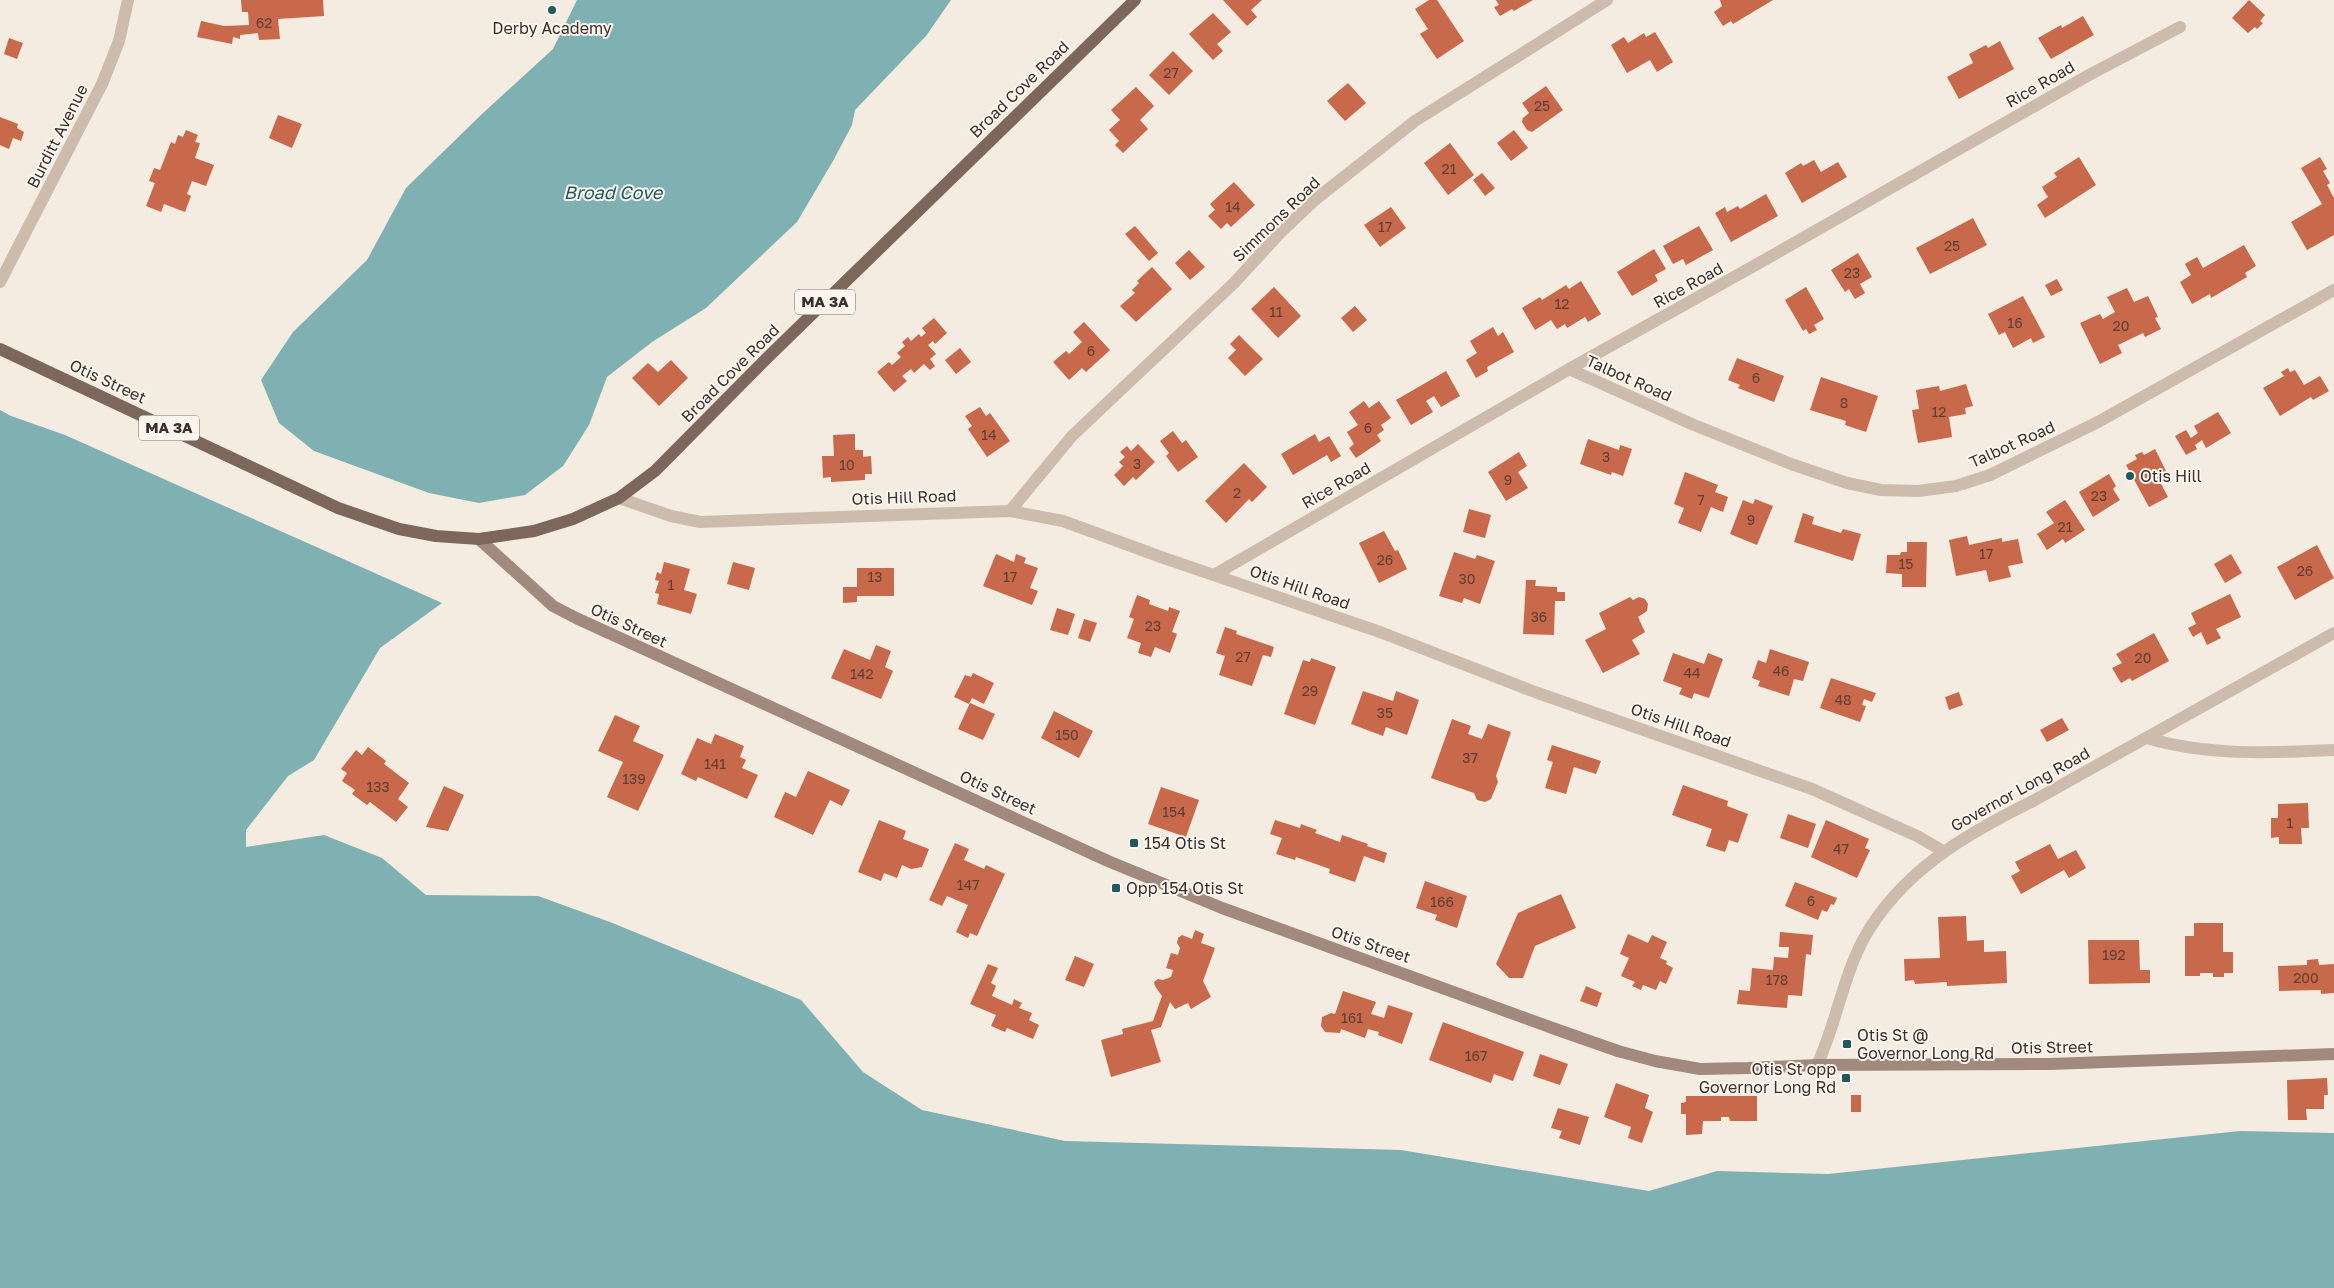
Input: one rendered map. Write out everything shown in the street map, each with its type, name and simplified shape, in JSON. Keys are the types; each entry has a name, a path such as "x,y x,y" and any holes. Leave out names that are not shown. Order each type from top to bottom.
{"main road":[{"name":"Broad Cove Road","path":"338,508 399,529 436,536 479,539 534,531 574,519 619,498 655,472 767,358 1135,0"},
{"name":"Otis Street","path":"0,349 338,508"}],"street":[{"name":"Burditt Avenue","path":"0,282 102,84 119,40 128,0"},
{"name":"Simmons Road","path":"1010,511 1072,436 1234,283 1280,233 1316,199 1415,121 1606,0"},
{"name":"Rice Road","path":"1214,575 1569,369 2089,75 2180,27"},
{"name":"Talbot Road","path":"1569,369 1694,425 1791,464 1847,483 1872,488 1918,491 1956,486 2005,468 2098,422 2334,290"},
{"name":"Otis Hill Road","path":"619,498 671,516 700,522 1010,511 1063,521 1380,632 1535,692 1812,790 1917,836 1943,851"},
{"name":"Otis Street","path":"479,539 553,606 576,618 1108,861 1222,908 1618,1051 1655,1061 1700,1069 1817,1065 2050,1064 2334,1054"},
{"name":"Governor Long Road","path":"1817,1065 1828,1043 1840,999 1863,941 1883,910 1900,890 1943,851 1989,823 2033,801 2334,633"},
{"path":"2147,738 2171,745 2245,752 2334,750"}],"water":[{"name":"Broad Cove","path":"577,0 951,0 926,36 855,110 852,125 797,222 706,308 652,342 607,377 589,425 563,466 525,495 479,503 429,493 314,451 279,423 261,380 293,332 367,260 406,188 482,114 553,49"},
{"path":"0,410 11,416 65,435 442,603 380,648 314,760 288,776 246,830 246,847 324,835 382,858 426,895 538,896 610,922 801,1000 863,1072 922,1110 1065,1141 1401,1150 1649,1191 1717,1171 1828,1174 2240,1131 2334,1133 2334,1288 0,1288"}],"building":[{"path":"241,0 323,0 324,16 278,19 280,39 259,40 258,33 240,35 240,39 233,37 232,44 197,37 201,21 224,26 249,25 248,12 242,12"},
{"path":"1223,0 1262,0 1251,10 1257,17 1247,26"},
{"path":"1429,0 1437,0 1464,41 1437,59 1420,34 1428,29 1415,9"},
{"path":"1496,0 1533,0 1514,11 1512,9 1500,16 1494,7 1499,5"},
{"path":"1720,0 1773,0 1733,24 1731,21 1723,26 1714,12 1722,6"},
{"path":"2249,0 2265,15 2260,21 2263,23 2257,29 2255,27 2248,33 2232,18"},
{"path":"1213,13 1231,32 1217,44 1223,51 1213,60 1189,34"},
{"path":"2083,16 2094,35 2051,59 2038,38 2061,25 2062,28"},
{"path":"1655,32 1673,62 1657,72 1650,60 1627,73 1611,45 1624,37 1628,43 1644,33 1646,37"},
{"path":"9,38 23,43 17,59 4,54"},
{"path":"2000,41 2014,69 1959,99 1947,77 1973,63 1969,54 1986,45 1988,48"},
{"path":"1173,51 1193,71 1169,95 1149,75"},
{"path":"1348,83 1366,103 1345,121 1327,101"},
{"path":"1546,86 1563,110 1532,132 1527,130 1522,122 1523,118 1529,113 1522,103"},
{"path":"1136,87 1154,106 1140,120 1148,129 1123,153 1115,145 1119,141 1109,130 1120,120 1111,110"},
{"path":"278,115 302,124 292,148 269,138"},
{"path":"0,117 18,124 17,128 24,132 21,141 13,138 9,149 0,145"},
{"path":"186,130 198,135 195,142 200,143 195,158 214,165 206,186 192,181 187,194 191,196 185,212 164,204 161,212 146,206 155,183 149,181 154,168 160,170 171,142 175,144 178,135 183,137"},
{"path":"1514,130 1528,148 1511,161 1497,143"},
{"path":"1450,143 1474,175 1448,195 1424,163"},
{"path":"2079,157 2096,185 2045,218 2037,205 2048,197 2042,187 2057,177 2054,173"},
{"path":"2320,157 2327,169 2323,171 2330,183 2327,185 2334,198 2334,235 2307,250 2291,222 2322,204 2301,168"},
{"path":"1814,160 1821,172 1838,162 1847,177 1802,203 1785,173 1801,163 1803,166"},
{"path":"1482,173 1495,188 1485,196 1473,180"},
{"path":"1234,182 1255,205 1231,227 1227,223 1221,229 1208,216 1215,210 1210,204"},
{"path":"1766,194 1778,216 1731,242 1715,213 1725,207 1727,212 1738,206 1740,209"},
{"path":"1391,207 1406,228 1380,247 1364,225"},
{"path":"1973,218 1987,245 1930,274 1916,248"},
{"path":"1135,226 1158,253 1149,261 1125,234"},
{"path":"1699,226 1713,250 1686,265 1683,259 1673,264 1663,246"},
{"path":"2244,245 2256,266 2245,273 2247,277 2211,298 2210,294 2192,304 2180,282 2191,275 2185,264 2197,257 2203,268"},
{"path":"1654,249 1666,269 1655,275 1658,281 1632,296 1617,272"},
{"path":"1189,250 1205,267 1190,280 1175,263"},
{"path":"1858,253 1872,277 1860,284 1865,293 1855,299 1849,289 1845,292 1831,270"},
{"path":"1152,267 1172,289 1136,322 1120,306 1135,293 1132,290 1139,283 1137,281"},
{"path":"2057,279 2063,290 2051,296 2045,285"},
{"path":"1581,281 1601,314 1588,322 1585,317 1567,328 1565,324 1557,329 1551,320 1535,330 1522,308 1540,297 1542,300 1566,285 1569,289"},
{"path":"1274,287 1301,316 1278,338 1251,309"},
{"path":"1806,287 1824,319 1814,325 1817,330 1809,334 1806,329 1803,331 1785,300"},
{"path":"2127,288 2134,302 2148,296 2158,317 2155,318 2161,329 2145,337 2143,333 2118,345 2122,353 2100,364 2080,323 2100,314 2103,319 2115,312 2107,297"},
{"path":"2023,296 2045,337 2033,343 2031,338 2013,348 2005,332 1999,335 1988,314"},
{"path":"1355,306 1367,320 1353,332 1341,318"},
{"path":"934,318 947,333 935,344 933,341 928,345 936,354 930,359 935,366 930,370 924,364 914,373 911,369 902,376 907,381 894,392 877,372 889,362 892,365 901,357 897,353 905,346 902,342 908,337 911,341 919,334 921,337 926,333 922,328"},
{"path":"1084,322 1110,350 1086,372 1082,368 1069,380 1053,362 1066,351 1069,354 1082,342 1073,332"},
{"path":"1493,327 1498,336 1503,332 1514,352 1487,367 1488,371 1476,378 1466,360 1477,353 1470,341"},
{"path":"1239,335 1263,359 1245,376 1228,358 1236,350 1230,344"},
{"path":"960,348 971,362 956,374 945,360"},
{"path":"1737,358 1784,376 1774,402 1738,388 1740,385 1728,380"},
{"path":"671,360 688,378 659,406 632,378 648,363 658,372"},
{"path":"2288,368 2290,372 2295,370 2304,385 2320,376 2329,391 2313,400 2311,397 2280,416 2263,388 2284,376 2281,372"},
{"path":"1446,371 1460,396 1441,407 1434,396 1426,401 1433,412 1411,425 1396,400"},
{"path":"1821,377 1878,396 1866,432 1845,425 1846,421 1810,410"},
{"path":"1966,384 1973,406 1965,408 1966,414 1949,417 1952,437 1918,443 1912,410 1919,409 1916,390 1939,386 1940,391"},
{"path":"1364,401 1369,408 1379,401 1391,418 1381,425 1384,430 1377,435 1381,441 1356,458 1349,448 1354,444 1347,432 1358,425 1349,412"},
{"path":"980,407 986,416 990,413 1010,441 987,457 968,429 972,426 965,416"},
{"path":"2218,412 2231,433 2206,448 2202,440 2195,445 2197,449 2186,455 2175,436 2186,430 2191,438 2198,433 2194,426"},
{"path":"1173,431 1182,443 1186,440 1198,457 1178,472 1166,456 1169,453 1160,441"},
{"path":"855,434 855,450 863,450 863,457 871,456 872,474 865,474 865,480 831,482 831,477 823,478 822,456 834,456 833,435"},
{"path":"1315,434 1319,442 1329,436 1341,456 1331,462 1327,455 1293,475 1281,454"},
{"path":"1588,439 1619,450 1620,445 1632,449 1623,476 1612,472 1611,475 1580,464"},
{"path":"1138,444 1155,462 1136,480 1133,477 1124,486 1114,475 1123,466 1119,462 1125,457 1120,452 1127,446 1131,451"},
{"path":"2155,449 2166,471 2157,476 2168,497 2149,507 2126,465 2137,459 2135,455 2142,452 2144,455"},
{"path":"1519,452 1527,466 1518,472 1528,488 1506,501 1488,472"},
{"path":"1244,463 1267,487 1252,502 1249,499 1226,523 1205,501"},
{"path":"1685,472 1718,485 1715,492 1728,497 1723,512 1711,507 1701,532 1678,523 1684,508 1674,504"},
{"path":"2109,474 2116,486 2113,489 2120,500 2093,517 2079,492"},
{"path":"1755,499 1773,506 1757,545 1730,534 1743,500 1753,504"},
{"path":"2065,500 2085,530 2065,543 2063,539 2047,550 2037,534 2054,523 2046,512"},
{"path":"1469,509 1491,515 1485,538 1463,532"},
{"path":"1803,513 1814,517 1812,524 1841,533 1843,529 1861,534 1853,561 1794,542"},
{"path":"1384,531 1395,551 1398,550 1407,569 1379,583 1359,543"},
{"path":"1967,536 1969,545 2002,538 2002,542 2018,539 2023,563 2008,566 2011,577 1989,582 1986,570 1956,576 1949,540"},
{"path":"1907,542 1927,542 1926,587 1902,587 1902,574 1886,573 1887,555 1900,555 1901,552 1907,552"},
{"path":"2317,545 2334,578 2295,600 2277,567"},
{"path":"1454,552 1475,559 1477,555 1495,561 1480,604 1464,598 1462,603 1439,596"},
{"path":"996,554 1014,562 1016,554 1026,558 1024,563 1038,568 1030,588 1038,591 1032,605 983,586"},
{"path":"2231,554 2242,573 2225,583 2214,564"},
{"path":"664,562 690,569 684,590 697,594 691,614 657,604 659,594 655,593 659,581 655,580 657,572 661,574"},
{"path":"733,562 755,568 749,590 727,584"},
{"path":"857,568 894,568 894,596 857,596 857,602 843,603 843,587 857,587"},
{"path":"1526,580 1536,580 1535,586 1557,587 1557,592 1565,592 1565,601 1555,601 1554,635 1523,634"},
{"path":"2230,594 2241,617 2216,629 2221,638 2207,645 2201,632 2193,637 2188,628 2196,624 2191,613"},
{"path":"1137,595 1150,600 1149,604 1168,611 1169,607 1180,611 1172,632 1177,634 1170,653 1155,647 1151,657 1138,653 1141,643 1127,638 1134,619 1129,617"},
{"path":"1630,597 1633,600 1639,597 1645,599 1648,604 1647,611 1638,617 1645,632 1632,640 1640,654 1603,673 1585,640 1606,629 1599,613"},
{"path":"1057,608 1075,614 1068,635 1050,630"},
{"path":"1084,619 1097,623 1090,642 1078,638"},
{"path":"1225,627 1237,631 1236,634 1274,647 1271,657 1263,655 1252,686 1219,675 1225,656 1216,653"},
{"path":"2154,633 2169,661 2132,681 2130,678 2121,683 2112,668 2122,663 2116,654"},
{"path":"876,645 891,651 885,667 893,671 881,699 831,678 844,649 870,660"},
{"path":"1770,649 1809,662 1803,681 1794,679 1789,696 1758,686 1760,681 1752,678 1758,660 1766,663"},
{"path":"1673,653 1704,664 1708,653 1723,659 1709,698 1694,693 1692,699 1679,694 1682,688 1663,681"},
{"path":"1311,658 1336,667 1315,725 1284,714 1303,660 1310,662"},
{"path":"973,673 994,683 984,704 972,698 969,704 954,697 965,675 971,677"},
{"path":"1831,678 1876,693 1872,702 1864,699 1862,705 1866,706 1860,722 1820,708"},
{"path":"1363,691 1393,701 1396,691 1419,700 1407,735 1386,727 1383,736 1351,724"},
{"path":"1959,692 1963,705 1949,710 1945,697"},
{"path":"970,703 995,714 983,740 958,729"},
{"path":"1054,711 1093,731 1079,758 1041,738"},
{"path":"615,715 640,726 633,741 664,755 638,811 607,797 623,762 598,751"},
{"path":"2062,718 2069,730 2047,742 2040,730"},
{"path":"1452,719 1471,726 1468,734 1482,739 1488,724 1511,732 1496,776 1498,782 1491,799 1485,802 1477,800 1474,793 1431,778"},
{"path":"715,734 744,746 740,757 746,760 742,768 758,775 747,799 698,777 696,781 681,774 697,738 711,744"},
{"path":"1552,745 1601,761 1596,774 1574,767 1566,794 1545,788 1553,762 1547,760"},
{"path":"368,747 386,761 384,764 409,783 398,799 408,807 396,822 370,802 367,805 352,794 355,790 342,781 347,773 341,769 356,750 362,755"},
{"path":"808,771 850,790 842,806 830,800 813,835 774,817 785,792 796,797"},
{"path":"1683,785 1728,801 1727,806 1748,814 1738,843 1729,840 1725,852 1706,846 1712,829 1672,815"},
{"path":"444,786 464,795 448,831 426,827"},
{"path":"1161,787 1199,800 1186,837 1148,824"},
{"path":"2308,803 2309,828 2301,828 2302,844 2279,844 2279,837 2271,838 2271,818 2278,818 2278,804"},
{"path":"1788,814 1816,824 1808,848 1780,838"},
{"path":"879,820 906,831 903,839 929,849 922,867 911,869 902,865 897,878 884,873 881,881 858,872"},
{"path":"1275,820 1300,828 1301,824 1317,830 1315,833 1340,842 1342,835 1368,844 1367,846 1387,853 1384,863 1364,856 1355,882 1329,873 1330,869 1296,857 1295,860 1276,854 1282,838 1270,834"},
{"path":"1826,820 1869,839 1865,848 1870,850 1857,878 1811,857"},
{"path":"955,843 969,849 964,860 984,869 986,865 1005,874 977,936 970,933 968,938 956,932 968,905 947,896 942,906 929,900"},
{"path":"2050,844 2058,859 2076,850 2086,868 2069,878 2064,870 2021,894 2011,876 2020,871 2015,862"},
{"path":"1425,881 1467,896 1457,928 1435,920 1437,915 1416,908"},
{"path":"1795,882 1837,898 1834,905 1831,904 1827,912 1822,910 1818,920 1785,906"},
{"path":"1561,894 1576,928 1535,946 1523,978 1509,978 1496,964 1518,913"},
{"path":"1966,916 1967,941 1984,940 1984,952 2006,951 2007,983 1947,986 1947,982 1915,984 1914,980 1905,981 1904,959 1940,958 1938,917"},
{"path":"2194,923 2223,923 2223,952 2233,952 2233,973 2224,973 2224,977 2213,977 2213,973 2200,973 2200,976 2185,976 2185,936 2194,936"},
{"path":"1195,930 1204,934 1201,943 1215,948 1203,981 1211,997 1191,1009 1188,1003 1175,1009 1170,1002 1161,1027 1151,1030 1161,1062 1111,1077 1101,1040 1123,1034 1122,1029 1153,1021 1162,996 1154,982 1158,979 1163,980 1171,977 1173,970 1166,968 1171,953 1178,955 1180,948 1177,943 1178,938 1182,935 1192,939"},
{"path":"1780,932 1813,935 1811,955 1806,954 1802,996 1788,995 1787,1008 1737,1004 1739,990 1750,991 1752,968 1773,970 1774,957 1788,958 1789,947 1779,947"},
{"path":"1628,934 1648,943 1652,935 1667,942 1660,958 1667,961 1666,964 1673,968 1666,984 1660,981 1656,990 1643,985 1641,990 1632,986 1635,982 1621,976 1629,958 1620,954"},
{"path":"2088,940 2139,940 2140,970 2150,970 2150,983 2089,984"},
{"path":"1075,956 1094,964 1084,987 1065,980"},
{"path":"2318,959 2319,965 2334,964 2334,993 2321,994 2321,990 2279,991 2278,966 2307,965 2307,960"},
{"path":"988,964 998,968 991,983 996,986 992,996 1012,1005 1014,999 1022,1003 1019,1008 1032,1013 1029,1020 1039,1025 1033,1039 1007,1028 1005,1032 991,1026 996,1015 970,1004"},
{"path":"1586,986 1602,993 1597,1007 1580,1001"},
{"path":"1343,991 1376,1002 1371,1014 1384,1018 1388,1005 1413,1013 1402,1044 1378,1035 1379,1032 1368,1029 1365,1038 1341,1029 1340,1033 1325,1032 1321,1026 1322,1017 1331,1013 1335,1014"},
{"path":"1443,1022 1524,1052 1513,1081 1494,1074 1491,1083 1429,1060"},
{"path":"1540,1054 1568,1064 1560,1085 1533,1076"},
{"path":"2327,1078 2328,1095 2324,1095 2324,1109 2306,1109 2307,1120 2288,1120 2287,1080"},
{"path":"1616,1083 1649,1095 1645,1108 1653,1112 1642,1143 1628,1138 1631,1127 1604,1117"},
{"path":"1851,1095 1861,1095 1861,1112 1851,1112"},
{"path":"1686,1096 1757,1096 1757,1121 1730,1121 1729,1117 1721,1117 1721,1121 1703,1121 1702,1134 1686,1135 1686,1114 1681,1114 1681,1103 1686,1102"},
{"path":"1558,1108 1589,1117 1580,1145 1559,1138 1562,1131 1551,1128"}],"place":[{"name":"Derby Academy","path":"552,10"},
{"name":"Otis Hill","path":"2130,476"},
{"name":"154 Otis St","path":"1134,843"},
{"name":"Opp 154 Otis St","path":"1116,888"},
{"name":"Otis St @ Governor Long Rd","path":"1847,1044"},
{"name":"Otis St opp Governor Long Rd","path":"1846,1078"}]}
